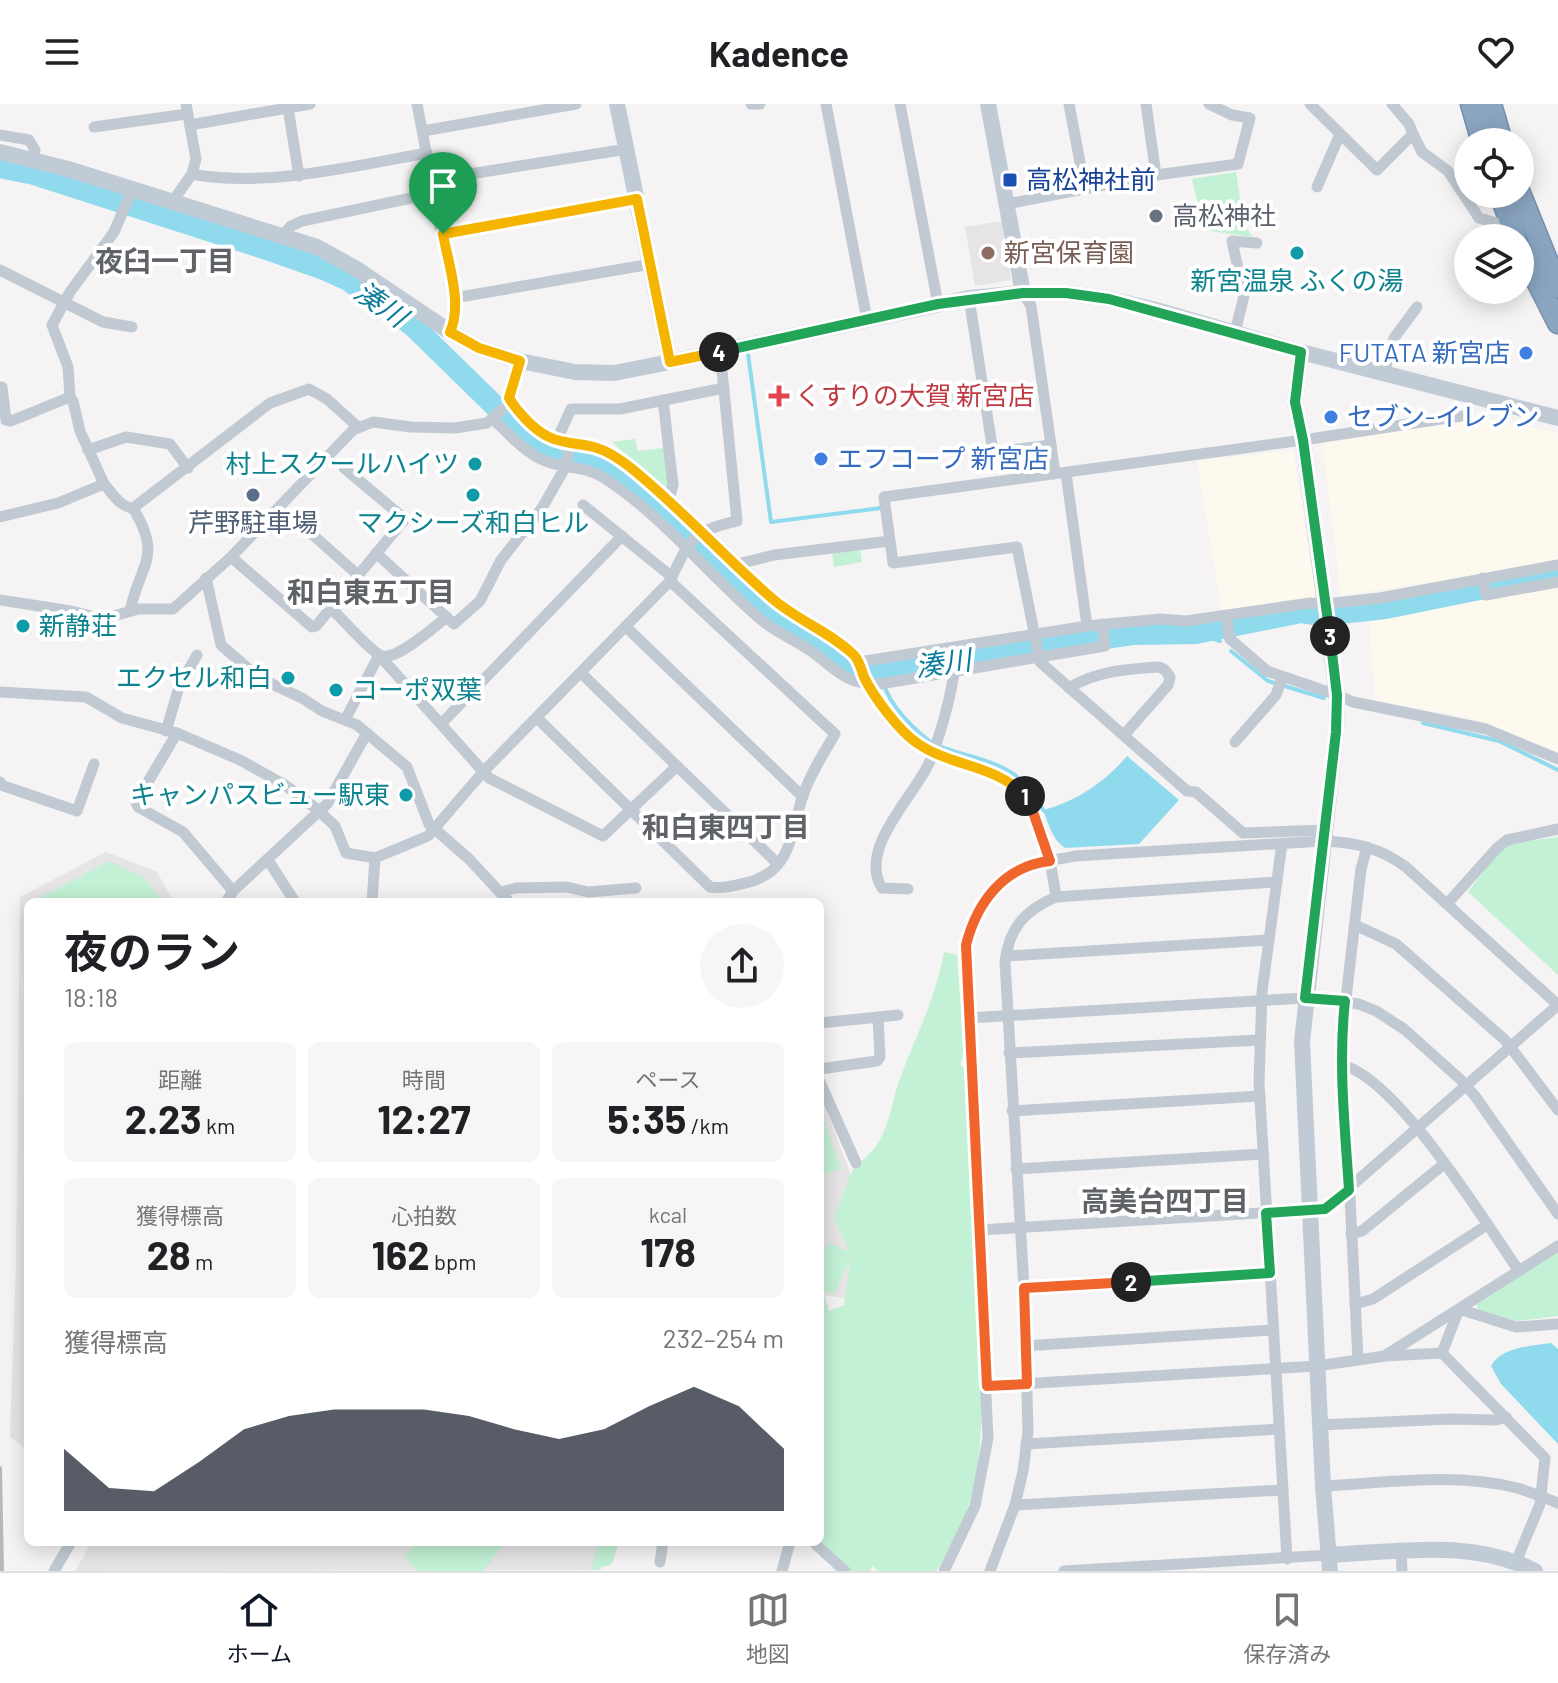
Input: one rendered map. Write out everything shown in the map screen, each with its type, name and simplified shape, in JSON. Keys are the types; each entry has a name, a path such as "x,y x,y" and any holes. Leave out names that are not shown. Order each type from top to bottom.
{"highway":[{"path":"1471,104 1478,128"},
{"path":"1491,104 1498,128"},
{"path":"1526,208 1558,287"},
{"path":"1534,276 1558,323"}],"street":[{"path":"94,127 188,114 310,104"},
{"path":"417,104 454,298 455,321 450,332"},
{"path":"423,131 576,104"},
{"path":"617,104 670,362"},
{"path":"751,104 760,104"},
{"path":"826,104 867,320"},
{"path":"900,104 938,304"},
{"path":"988,104 1023,293 1031,306 1051,445 1060,473 1087,626"},
{"path":"1069,104 1085,189"},
{"path":"1146,104 1156,175"},
{"path":"1007,204 1156,175 1238,164 1250,118 1232,115 1209,104"},
{"path":"1310,104 1377,170 1413,134"},
{"path":"1392,104 1409,124 1422,152 1448,171 1479,218 1494,224"},
{"path":"288,108 299,176"},
{"path":"172,202 192,174 196,159 188,114"},
{"path":"1317,187 1340,134"},
{"path":"0,135 29,140 35,150 33,158"},
{"path":"283,235 291,226 302,221 433,186 627,149"},
{"path":"0,152 33,158 283,235 341,259 479,348 520,361 575,372 614,373 969,298 1066,293 1109,299 1558,418"},
{"path":"192,174 209,178 299,176 427,153"},
{"path":"132,190 114,232 52,325 68,367 70,397 80,431 104,484 117,500 133,508 270,403 309,389 327,399 358,427"},
{"path":"443,234 637,199"},
{"path":"1235,332 1244,296 1232,241 1257,243"},
{"path":"454,298 651,264"},
{"path":"0,270 103,322 132,327"},
{"path":"969,298 993,452 1051,445"},
{"path":"1384,373 1394,338 1417,307"},
{"path":"0,692 86,697 122,718 171,732 240,760 285,785 318,810 335,826 346,853 375,858 422,839 671,579 686,548 712,526 737,521 720,351"},
{"path":"1301,352 1295,402 1303,440 1337,695 1302,1042 1329,1563"},
{"path":"0,600 104,619 130,611 179,607 231,557 344,437 358,427 373,422 455,428 487,423 509,404 509,393 520,361"},
{"path":"2,387 3,422 70,397"},
{"path":"557,440 571,409 620,409 724,388"},
{"path":"663,400 673,485 669,500"},
{"path":"509,404 539,431 557,440 612,454 669,500 776,601 825,632 859,662 869,684 901,729 916,742 932,752 985,769 1015,785 1032,809 1050,861 1056,897"},
{"path":"979,1230 1325,1209 1558,1005 1398,862 1367,847 1324,835 1243,833 1196,792 1187,791 1040,662 1017,547 893,563 884,497 1461,416"},
{"path":"495,417 528,452 547,462 590,471 605,478 655,519 766,625 808,650 850,681 869,684 1105,646 1102,624"},
{"path":"88,450 126,437 170,444 188,468"},
{"path":"376,553 454,624 480,601 501,560 542,508 566,466 570,443"},
{"path":"231,557 312,627 405,519 344,468"},
{"path":"0,517 58,503 104,484"},
{"path":"537,718 710,887 759,881 772,872 795,834 803,797 815,767 835,734 671,579 583,505"},
{"path":"130,611 149,556 148,540 133,508"},
{"path":"296,520 358,575"},
{"path":"442,723 622,536"},
{"path":"738,564 774,555 890,541"},
{"path":"859,662 956,650 1102,624 1160,619 1186,621 1310,603 1380,598 1558,565"},
{"path":"206,578 221,645 251,671 367,733 407,767 429,824 506,898"},
{"path":"1483,578 1486,595 1558,582"},
{"path":"331,608 379,655 489,778 603,836 677,766"},
{"path":"1226,616 1230,639 1267,671 1282,678 1353,702 1486,729 1558,759"},
{"path":"379,655 393,656 447,617"},
{"path":"626,627 803,797"},
{"path":"908,889 882,888 876,878 878,855 897,811 930,762 956,669 956,650"},
{"path":"197,655 179,687 171,732 136,802 138,807 183,832 233,891"},
{"path":"345,720 379,655"},
{"path":"1069,688 1078,682 1115,671 1159,667 1165,670 1170,677 1168,685 1124,735"},
{"path":"581,673 778,864"},
{"path":"1235,742 1276,695 1282,678"},
{"path":"229,898 327,804 367,733"},
{"path":"0,782 1,785 77,811 94,764"},
{"path":"1447,904 1507,840 1558,829"},
{"path":"944,1571 975,1506 988,1438 966,945 978,913 998,884 1036,862 1075,856 1282,843 1324,835"},
{"path":"1282,843 1259,1040 1287,1559"},
{"path":"1358,1360 1342,1065 1345,1001 1367,847"},
{"path":"372,898 375,858"},
{"path":"268,860 292,898"},
{"path":"990,1571 1015,1505 1026,1444 1024,1288 1012,1111 1006,956 1016,925 1034,908 1056,897 1277,882"},
{"path":"501,892 516,888 567,887 588,892 636,888"},
{"path":"1355,925 1396,944 1510,1046 1558,1110"},
{"path":"1006,956 1269,940"},
{"path":"968,1018 1305,998 1359,1004 1393,1021 1466,1086 1558,1214"},
{"path":"824,1023 898,1015"},
{"path":"824,1068 877,1061 880,1057 878,1017"},
{"path":"1009,1053 1259,1040"},
{"path":"1342,1065 1366,1076 1419,1128 1519,1271"},
{"path":"824,1092 856,1163"},
{"path":"1012,1111 1260,1096"},
{"path":"1016,1169 1263,1154"},
{"path":"1351,1234 1362,1231 1444,1164"},
{"path":"1355,1304 1373,1299 1487,1225"},
{"path":"1385,1356 1558,1246"},
{"path":"1024,1288 1270,1273"},
{"path":"1459,1309 1516,1327 1558,1324"},
{"path":"1442,1353 1459,1309"},
{"path":"1024,1346 1273,1330"},
{"path":"987,1386 1317,1366 1385,1356 1442,1353 1544,1454 1542,1497 1516,1562"},
{"path":"1320,1425 1464,1418 1496,1420 1506,1417"},
{"path":"1026,1444 1279,1429"},
{"path":"1323,1486 1444,1480 1496,1484 1558,1503"},
{"path":"1015,1505 1283,1490"},
{"path":"54,1571 69,1546"},
{"path":"660,1562 662,1546"},
{"path":"782,1571 789,1546"},
{"path":"817,1546 845,1571"},
{"path":"1064,1571 1260,1566 1287,1559 1329,1563 1401,1552 1456,1549 1490,1553 1535,1571"},
{"path":"1401,1552 1402,1571"}],"shaded area":[{"name":"新宮保育園","path":"1002,221 1011,280 975,286 965,227"},
{"path":"1480,417 1558,433 1558,562 1341,596 1322,443"},
{"path":"1293,450 1316,597 1222,612 1197,461"},
{"path":"1558,588 1558,752 1471,718 1375,700 1369,617"},
{"path":"106,852 157,872 172,898 24,898 24,1448 10,1437 16,1262 20,897"},
{"path":"824,1104 852,1178 858,1244 853,1300 824,1295"},
{"path":"90,1546 601,1546 601,1570 75,1571"}],"green space":[{"path":"1236,172 1244,225 1253,237 1204,230 1192,179"},
{"path":"977,386 979,400 953,403 951,391"},
{"path":"635,439 638,451 664,448 670,488 663,488 612,442"},
{"path":"860,548 862,562 834,567 832,552"},
{"path":"1558,837 1558,975 1468,892 1497,854 1512,843"},
{"path":"109,861 143,877 161,898 40,898"},
{"path":"944,952 957,955 964,1056 960,1064 967,1071 980,1349 981,1427 977,1466 969,1503 956,1538 936,1571 878,1571 873,1566 869,1571 851,1571 824,1545 824,1294 829,1311 844,1305 851,1257 834,1294 824,1290 824,1252 828,1243 850,1252 834,1218 853,1169 874,1149 884,1131 899,1081 930,1002"},
{"path":"824,1120 841,1169 824,1175"},
{"path":"1558,1252 1558,1316 1517,1321 1478,1310 1476,1303"},
{"path":"415,1546 503,1546 483,1571 417,1571 404,1556"},
{"path":"597,1546 618,1546 612,1564 591,1571"}],"water":[{"path":"1127,756 1179,800 1139,844 1065,848 1054,836 1043,810 1067,802 1090,789"},
{"path":"1551,1343 1558,1349 1558,1444 1501,1384 1491,1366 1509,1351"}],"waterway":[{"name":"湊川","path":"0,167 34,174 270,250 348,280 412,325 540,450 608,468 664,513 772,615 850,670 880,672 1132,634 1196,633 1301,612 1321,615 1386,608 1558,573"},
{"path":"748,354 771,522 881,508"},
{"path":"1196,633 1220,641"},
{"path":"1231,651 1268,681 1324,698"},
{"path":"880,672 887,693 899,712 932,743"},
{"path":"1423,723 1499,741 1558,770"},
{"path":"939,746 1011,773 1023,782 1043,810"}],"railway":[{"path":"0,1468 2,1571"}],"place":[{"name":"高松神社前","path":"1010,180"},
{"name":"高松神社","path":"1156,216"},
{"name":"新宮保育園","path":"988,253"},
{"name":"新宮温泉 ふくの湯","path":"1297,253"},
{"name":"FUTATA 新宮店","path":"1526,353"},
{"name":"くすりの大賀 新宮店","path":"779,396"},
{"name":"セブン-イレブン","path":"1331,417"},
{"name":"エフコープ 新宮店","path":"821,459"},
{"name":"村上スクールハイツ","path":"475,464"},
{"name":"芹野駐車場","path":"253,495"},
{"name":"マクシーズ和白ヒル","path":"473,495"},
{"name":"新静荘","path":"23,626"},
{"name":"エクセル和白","path":"288,678"},
{"name":"コーポ双葉","path":"336,690"},
{"name":"キャンパスビュー駅東","path":"406,795"}],"district":[{"name":"夜臼一丁目","path":"165,261"},
{"name":"和白東五丁目","path":"371,592"},
{"name":"和白東四丁目","path":"726,827"},
{"name":"高美台四丁目","path":"1165,1201"}],"route":[{"path":"637,199 670,362 938,304 1023,293 1066,293 1109,299 1301,352 1295,402 1303,440 1337,695 1336,732 1305,998 1345,1001 1342,1073 1349,1190 1325,1209 1266,1213 1270,1273 1024,1288 1027,1384 987,1386 966,945 978,913 998,884 1024,867 1050,861 1032,809 1015,785 985,769 959,763 916,742 901,729 865,678 854,656 825,632 776,601 630,466 612,454 557,440 539,431 509,398 520,361 479,348 450,332 455,321 454,298 443,234 637,199"}]}
